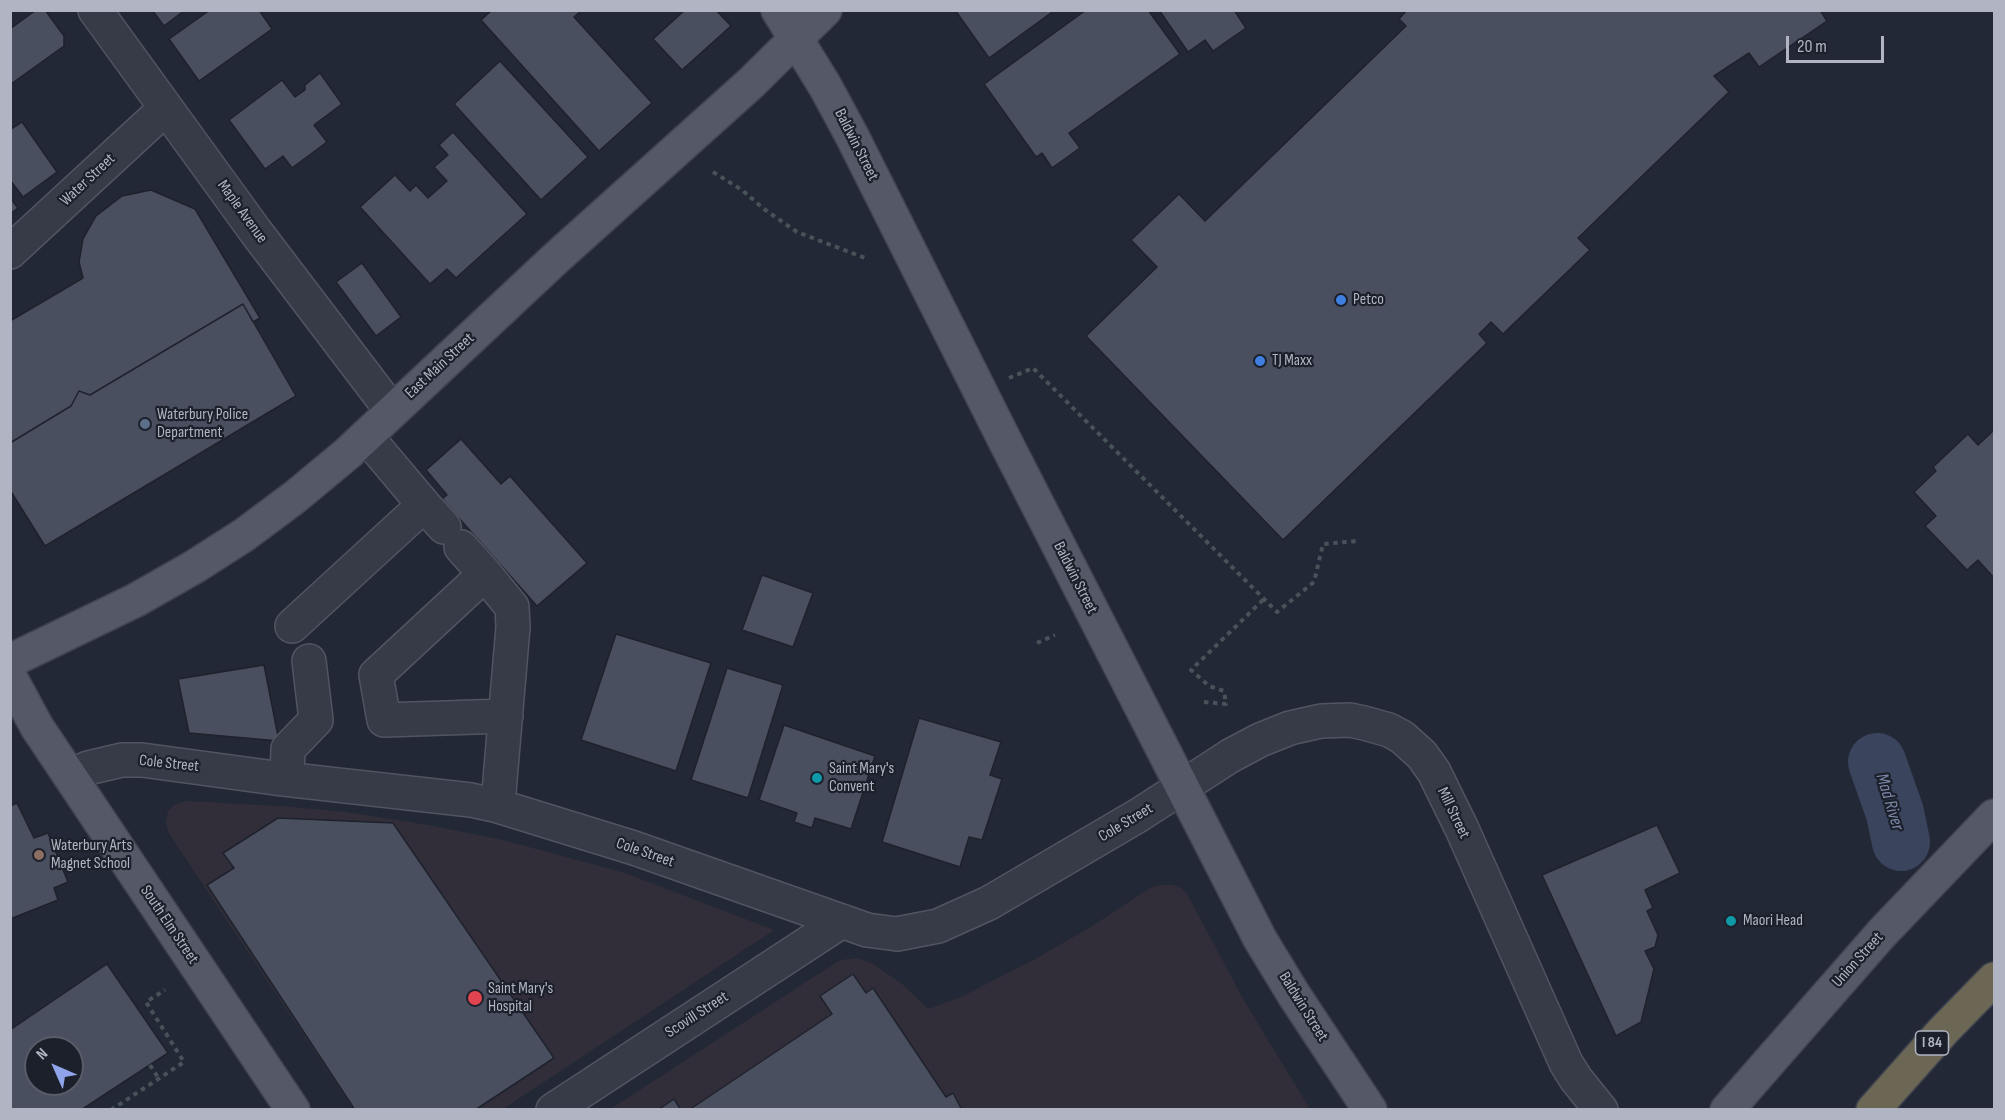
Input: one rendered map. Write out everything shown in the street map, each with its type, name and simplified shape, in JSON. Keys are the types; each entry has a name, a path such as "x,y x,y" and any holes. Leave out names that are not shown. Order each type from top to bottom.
{"highway":[{"name":"I 84","path":"1873,1110 1936,1039 1995,979"}],"main road":[{"name":"Baldwin Street","path":"778,10 852,136 980,392 1260,939 1370,1110"},
{"name":"East Main Street","path":"10,661 136,600 194,567 244,535 295,497 366,436 555,259 751,83 825,10"},
{"name":"South Elm Street","path":"10,677 37,727 293,1110"},
{"name":"Union Street","path":"1726,1110 1882,933 1995,816"}],"street":[{"name":"Maple Avenue","path":"95,10 256,232 392,411"},
{"name":"Water Street","path":"10,252 166,108"},
{"path":"366,436 512,607 513,627 498,806"},
{"path":"292,626 443,526"},
{"path":"484,574 376,675 384,720 506,716"},
{"path":"287,779 288,750 316,720 309,661"},
{"name":"Mill Street","path":"1182,788 1230,756 1260,740 1312,722 1334,720 1364,723 1389,730 1413,745 1434,772 1446,795 1566,1063 1601,1110"},
{"name":"Cole Street","path":"70,776 88,768 132,760 471,800 498,806 645,852 881,934 914,932 938,926 998,898 1182,788"},
{"name":"Scovill Street","path":"553,1110 842,921"}],"path":[{"path":"713,172 742,190 797,232 865,258"},
{"path":"980,392 1033,368 1277,612 1314,582 1323,544 1359,541"},
{"path":"1204,702 1226,704 1224,692 1209,686 1191,670 1264,599"},
{"path":"1037,643 1055,635"},
{"path":"111,1110 184,1062 146,1002 165,990"},
{"path":"150,1065 159,1078"}],"shaded area":[{"name":"Saint Mary's Hospital","path":"187,801 346,812 503,840 625,873 774,930 503,1109 353,1109 168,832 166,822 168,811 176,804"},
{"path":"1172,885 1181,888 1187,894 1246,1004 1310,1109 609,1110 840,960 857,958 873,964 902,984 928,1009 963,996 1037,958 1094,925 1150,888"}],"building":[{"path":"36,10 45,10 64,36 64,46 11,84 10,29"},
{"path":"152,10 185,10 164,26"},
{"path":"210,10 259,10 272,29 199,81 169,39"},
{"path":"492,10 582,10 574,17 652,103 599,151 481,20"},
{"path":"685,10 716,10 731,26 682,70 653,39"},
{"path":"955,10 1055,10 989,58"},
{"path":"1086,10 1148,10 1180,54 1069,133 1080,148 1052,168 1042,153 1036,157 984,84"},
{"path":"1159,10 1234,10 1246,28 1213,51 1205,40 1188,52"},
{"path":"1407,10 1820,10 1827,21 1759,67 1749,53 1714,76 1729,92 1578,238 1590,250 1503,334 1491,322 1479,334 1487,343 1283,540 1086,336 1157,267 1131,240 1179,194 1205,221 1406,26 1399,19"},
{"path":"500,61 588,157 541,200 454,104"},
{"path":"320,73 342,104 314,125 327,142 292,168 283,156 265,169 229,120 282,80 295,97 305,90 305,85"},
{"path":"22,122 57,172 23,197 10,180 10,130"},
{"path":"453,132 527,214 456,278 447,269 430,284 360,207 395,175 410,191 416,185 428,198 447,181 434,167 448,155 439,145"},
{"path":"151,190 195,209 260,318 253,322 243,304 90,395 79,391 71,406 10,443 10,321 83,278 79,262 83,239 96,216 122,196"},
{"path":"10,198 18,208 10,214"},
{"path":"362,263 401,317 376,336 336,282"},
{"name":"Waterbury Police Department","path":"243,304 296,396 45,546 10,490 10,443 71,406 79,391 90,395"},
{"path":"1994,430 1994,578 1978,560 1967,570 1925,526 1936,516 1914,492 1936,471 1933,467 1968,434 1978,445"},
{"path":"461,439 501,484 510,476 587,563 537,606 442,499 447,495 426,470"},
{"path":"762,575 813,593 793,647 742,630"},
{"path":"616,634 711,663 676,771 581,740"},
{"path":"264,665 279,741 189,733 178,679"},
{"path":"727,668 783,685 748,798 691,780"},
{"path":"919,718 1001,742 990,775 1002,779 982,840 969,837 960,867 882,842"},
{"name":"Saint Mary's Convent","path":"784,725 875,756 851,829 815,818 812,828 794,822 797,813 759,800"},
{"path":"17,803 34,838 48,833 68,882 54,888 58,900 10,919 10,806"},
{"path":"278,818 393,823 554,1058 475,1110 355,1110 207,885 234,868 223,853"},
{"path":"1657,825 1680,873 1645,890 1653,908 1647,911 1658,935 1655,947 1645,951 1654,969 1641,1022 1616,1036 1542,875"},
{"path":"107,964 168,1053 81,1110 10,1110 10,1030"},
{"path":"853,974 866,993 873,988 946,1097 953,1093 962,1110 689,1110 832,1014 820,996"},
{"path":"674,1099 681,1110 658,1110"}],"waterway":[{"name":"Mad River","path":"1877,762 1895,813 1901,842"}],"place":[{"name":"Petco","path":"1341,300"},
{"name":"TJ Maxx","path":"1260,361"},
{"name":"Waterbury Police Department","path":"145,424"},
{"name":"Saint Mary's Convent","path":"817,778"},
{"name":"Waterbury Arts Magnet School","path":"39,855"},
{"name":"Maori Head","path":"1731,921"},
{"name":"Saint Mary's Hospital","path":"475,998"}]}
